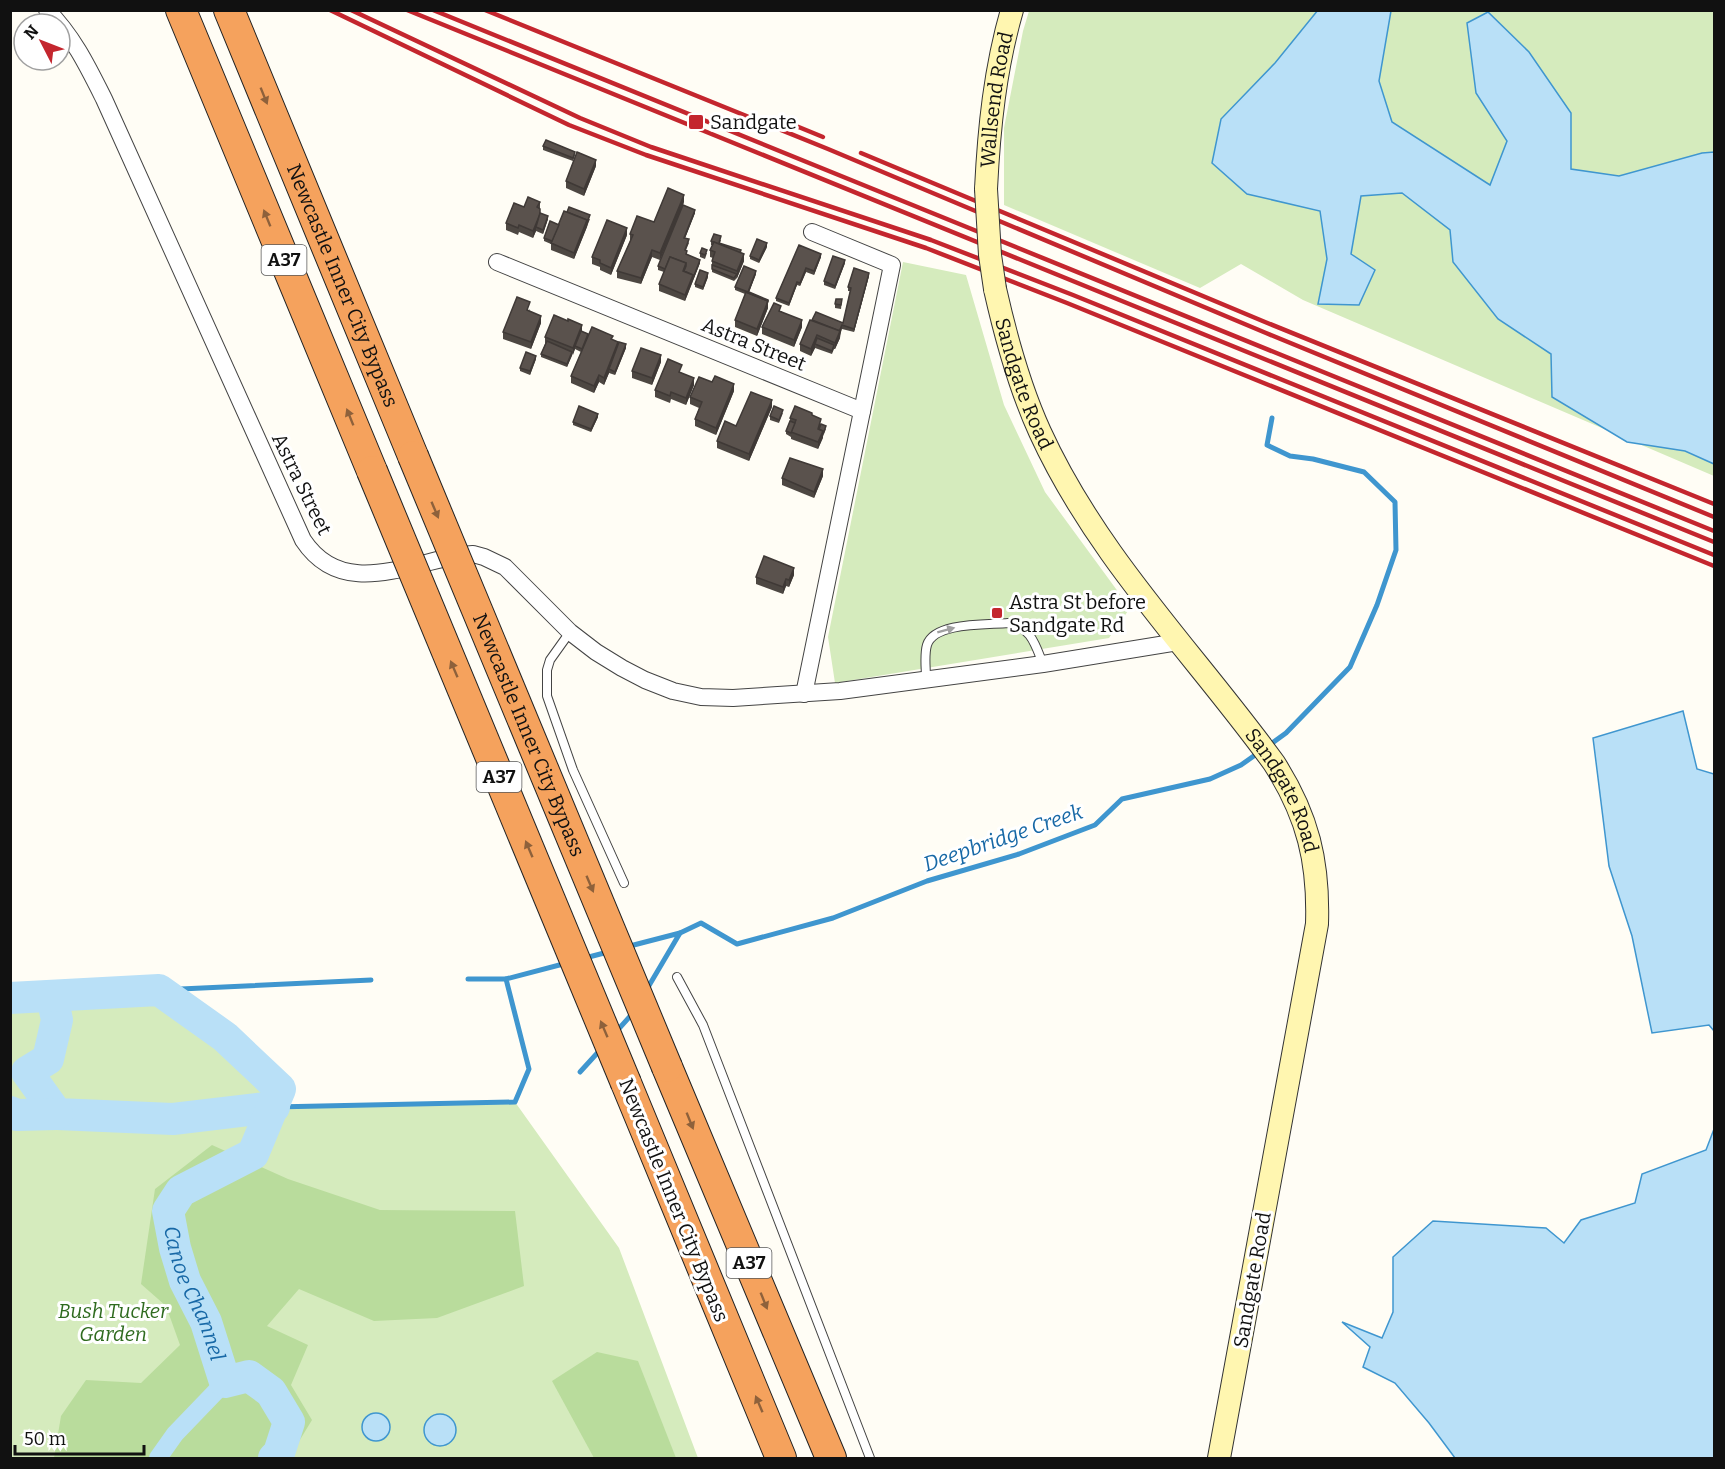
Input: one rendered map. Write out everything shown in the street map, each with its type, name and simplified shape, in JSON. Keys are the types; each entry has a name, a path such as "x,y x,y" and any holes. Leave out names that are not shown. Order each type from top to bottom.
{"highway":[{"name":"Newcastle Inner City Bypass","path":"182,10 782,1458"},
{"name":"Newcastle Inner City Bypass","path":"229,10 412,456 831,1458"}],"main road":[{"name":"Wallsend Road","path":"986,189 991,108 1012,10"},
{"name":"Sandgate Road","path":"986,189 990,255 995,289 1007,341 1040,432 1079,504 1130,580 1253,733 1288,785 1310,838 1316,866 1317,924 1219,1458"}],"street":[{"name":"Astra Street","path":"46,10 60,23 76,46 104,99 297,529 309,550 330,566 353,574 366,574 380,573 454,556 473,554 484,557 505,567 570,632 621,668 673,691 712,698 840,691 1042,664 1178,642"},
{"path":"804,694 892,265 812,232"},
{"name":"Astra Street","path":"497,262 862,411"}],"lane":[{"path":"926,678 926,652 930,640 934,634 947,628 1008,623 1016,625 1023,628 1034,640 1042,664"},
{"path":"570,632 550,660 547,696 573,770 624,883"},
{"path":"677,977 703,1025 870,1458"}],"green space":[{"path":"1029,11 1714,11 1714,476 1303,300 1241,264 1200,288 1004,205 1004,128"},
{"path":"903,262 966,275 1004,405 1045,492 1130,608 1109,638 835,683 828,637"},
{"name":"Bush Tucker Garden","path":"159,990 225,1037 280,1089 274,1107 515,1102 619,1248 698,1458 11,1458 11,998"},
{"path":"212,1145 288,1179 380,1210 515,1211 524,1286 437,1318 374,1321 299,1289 267,1326 308,1345 291,1385 312,1420 292,1458 54,1458 61,1416 86,1380 141,1383 180,1345 166,1306 141,1284 155,1189"},
{"path":"597,1352 638,1361 676,1458 594,1458 552,1381"}],"water":[{"path":"1318,10 1391,11 1379,81 1392,122 1490,185 1507,141 1476,93 1467,23 1488,12 1529,52 1571,113 1571,169 1619,176 1702,153 1714,152 1714,464 1685,451 1627,442 1552,397 1551,354 1498,319 1453,262 1450,230 1402,193 1361,196 1351,254 1375,270 1359,305 1318,304 1327,259 1320,211 1247,194 1212,163 1221,119 1275,63"},
{"path":"1683,711 1697,769 1714,774 1714,1031 1709,1025 1652,1033 1632,936 1609,866 1593,738"},
{"path":"1714,1129 1714,1458 1455,1458 1395,1383 1363,1367 1370,1347 1342,1322 1382,1338 1393,1312 1393,1257 1433,1221 1546,1228 1564,1243 1581,1220 1635,1203 1642,1174 1706,1150"},
{"path":"376,1413 386,1417 390,1427 386,1437 376,1441 366,1437 362,1427 366,1417"},
{"path":"440,1414 451,1419 456,1430 451,1441 440,1446 429,1441 424,1430 429,1419"}],"building":[{"path":"546,140 575,152 573,158 543,146"},
{"path":"577,152 596,160 584,189 566,181"},
{"path":"668,188 684,195 660,253 652,250 641,278 617,271 633,235 630,234 637,216 654,222"},
{"path":"528,197 540,202 537,207 540,209 540,214 533,231 506,223 514,203 524,207"},
{"path":"683,205 695,210 684,238 689,239 686,254 700,260 693,278 693,275 684,271 686,263 670,257 665,269 658,266"},
{"path":"569,207 590,215 587,222 567,212"},
{"path":"564,211 587,220 574,253 551,243"},
{"path":"540,213 548,216 543,230 536,227"},
{"path":"607,220 627,228 611,268 592,257"},
{"path":"550,221 559,225 552,241 544,238"},
{"path":"714,234 721,236 719,243 741,250 740,253 711,241"},
{"path":"757,239 767,243 759,260 750,256"},
{"path":"714,242 744,254 737,271 712,261 715,252 710,250"},
{"path":"799,245 821,254 814,271 806,268 800,283 797,282 789,303 776,298"},
{"path":"702,248 707,250 705,255 700,253"},
{"path":"833,256 845,260 835,286 824,281"},
{"path":"670,257 686,263 683,271 693,275 685,295 659,284"},
{"path":"712,265 737,274 734,278 712,269"},
{"path":"744,266 756,271 748,292 735,287"},
{"path":"854,268 869,273 854,329 842,325 839,331 812,320 816,312 843,323 851,288 848,287"},
{"path":"700,270 708,273 703,287 695,284"},
{"path":"746,292 768,301 757,329 735,320"},
{"path":"748,293 768,300 768,301"},
{"path":"517,297 530,302 527,310 541,316 531,342 503,332"},
{"path":"836,299 842,299 841,305 835,304"},
{"path":"774,303 781,306 779,311 802,320 794,340 762,327"},
{"path":"554,315 582,325 573,348 545,337"},
{"path":"810,320 840,331 835,343 817,335 811,349 800,344"},
{"path":"592,327 613,336 611,339 618,342 604,378 599,375 594,386 571,376"},
{"path":"581,331 588,334 582,349 575,346"},
{"path":"817,338 834,345 832,351 815,344"},
{"path":"547,341 572,352 567,364 541,354"},
{"path":"619,342 626,344 615,372 609,369"},
{"path":"641,348 661,355 652,378 632,371"},
{"path":"526,352 536,356 530,371 520,368"},
{"path":"668,359 682,365 679,372 694,378 686,398 671,392 670,396 655,390"},
{"path":"715,376 734,384 716,428 695,419 702,402 690,397 699,377 712,382"},
{"path":"751,392 772,400 749,454 717,441 725,421 736,426"},
{"path":"579,406 598,414 591,429 573,422"},
{"path":"774,406 783,410 779,420 770,416"},
{"path":"795,406 821,419 818,429 823,431 818,442 791,432 796,420 790,418"},
{"path":"790,421 795,423 791,433 786,431"},
{"path":"821,424 826,426 823,434 823,431 819,429"},
{"path":"790,458 823,469 814,492 782,478"},
{"path":"764,556 794,568 783,587 756,577"}],"waterway":[{"name":"Deepbridge Creek","path":"1268,746 1286,733 1350,667 1377,605 1396,550 1395,502 1364,472 1313,459 1290,456 1267,445 1272,418"},
{"name":"Deepbridge Creek","path":"680,933 701,923 737,944 833,918 927,881 1019,854 1095,825 1122,799 1210,779 1241,765 1258,753"},
{"path":"626,947 680,933 647,989"},
{"path":"585,958 608,952"},
{"path":"274,1107 515,1102 529,1069 506,979 567,963"},
{"path":"468,979 506,979"},
{"name":"Canoe Channel","path":"159,990 371,980"},
{"name":"Canoe Channel","path":"10,998 159,990 225,1037 280,1089 253,1154 181,1191 168,1211 175,1248 185,1281 206,1322 225,1382 249,1376 271,1392 289,1422 279,1453 274,1458"},
{"path":"52,996 57,1020 48,1059 27,1072 57,1114 173,1119 274,1107"},
{"path":"615,1033 633,1013"},
{"path":"580,1072 601,1049"},
{"path":"10,1112 17,1115 57,1114"},
{"name":"Canoe Channel","path":"158,1458 175,1434 225,1382"}],"railway":[{"path":"330,10 569,125 646,155 926,248 1714,566"},
{"path":"351,10 580,118 651,147 931,240 1073,295 1714,555"},
{"path":"407,10 1714,542"},
{"path":"433,10 1714,531"},
{"path":"485,10 828,149 1266,333 1714,517"},
{"path":"784,121 823,137"},
{"path":"861,153 1265,322 1714,504"}],"place":[{"name":"Sandgate","path":"696,122"},
{"name":"Astra St before Sandgate Rd","path":"997,613"}]}
